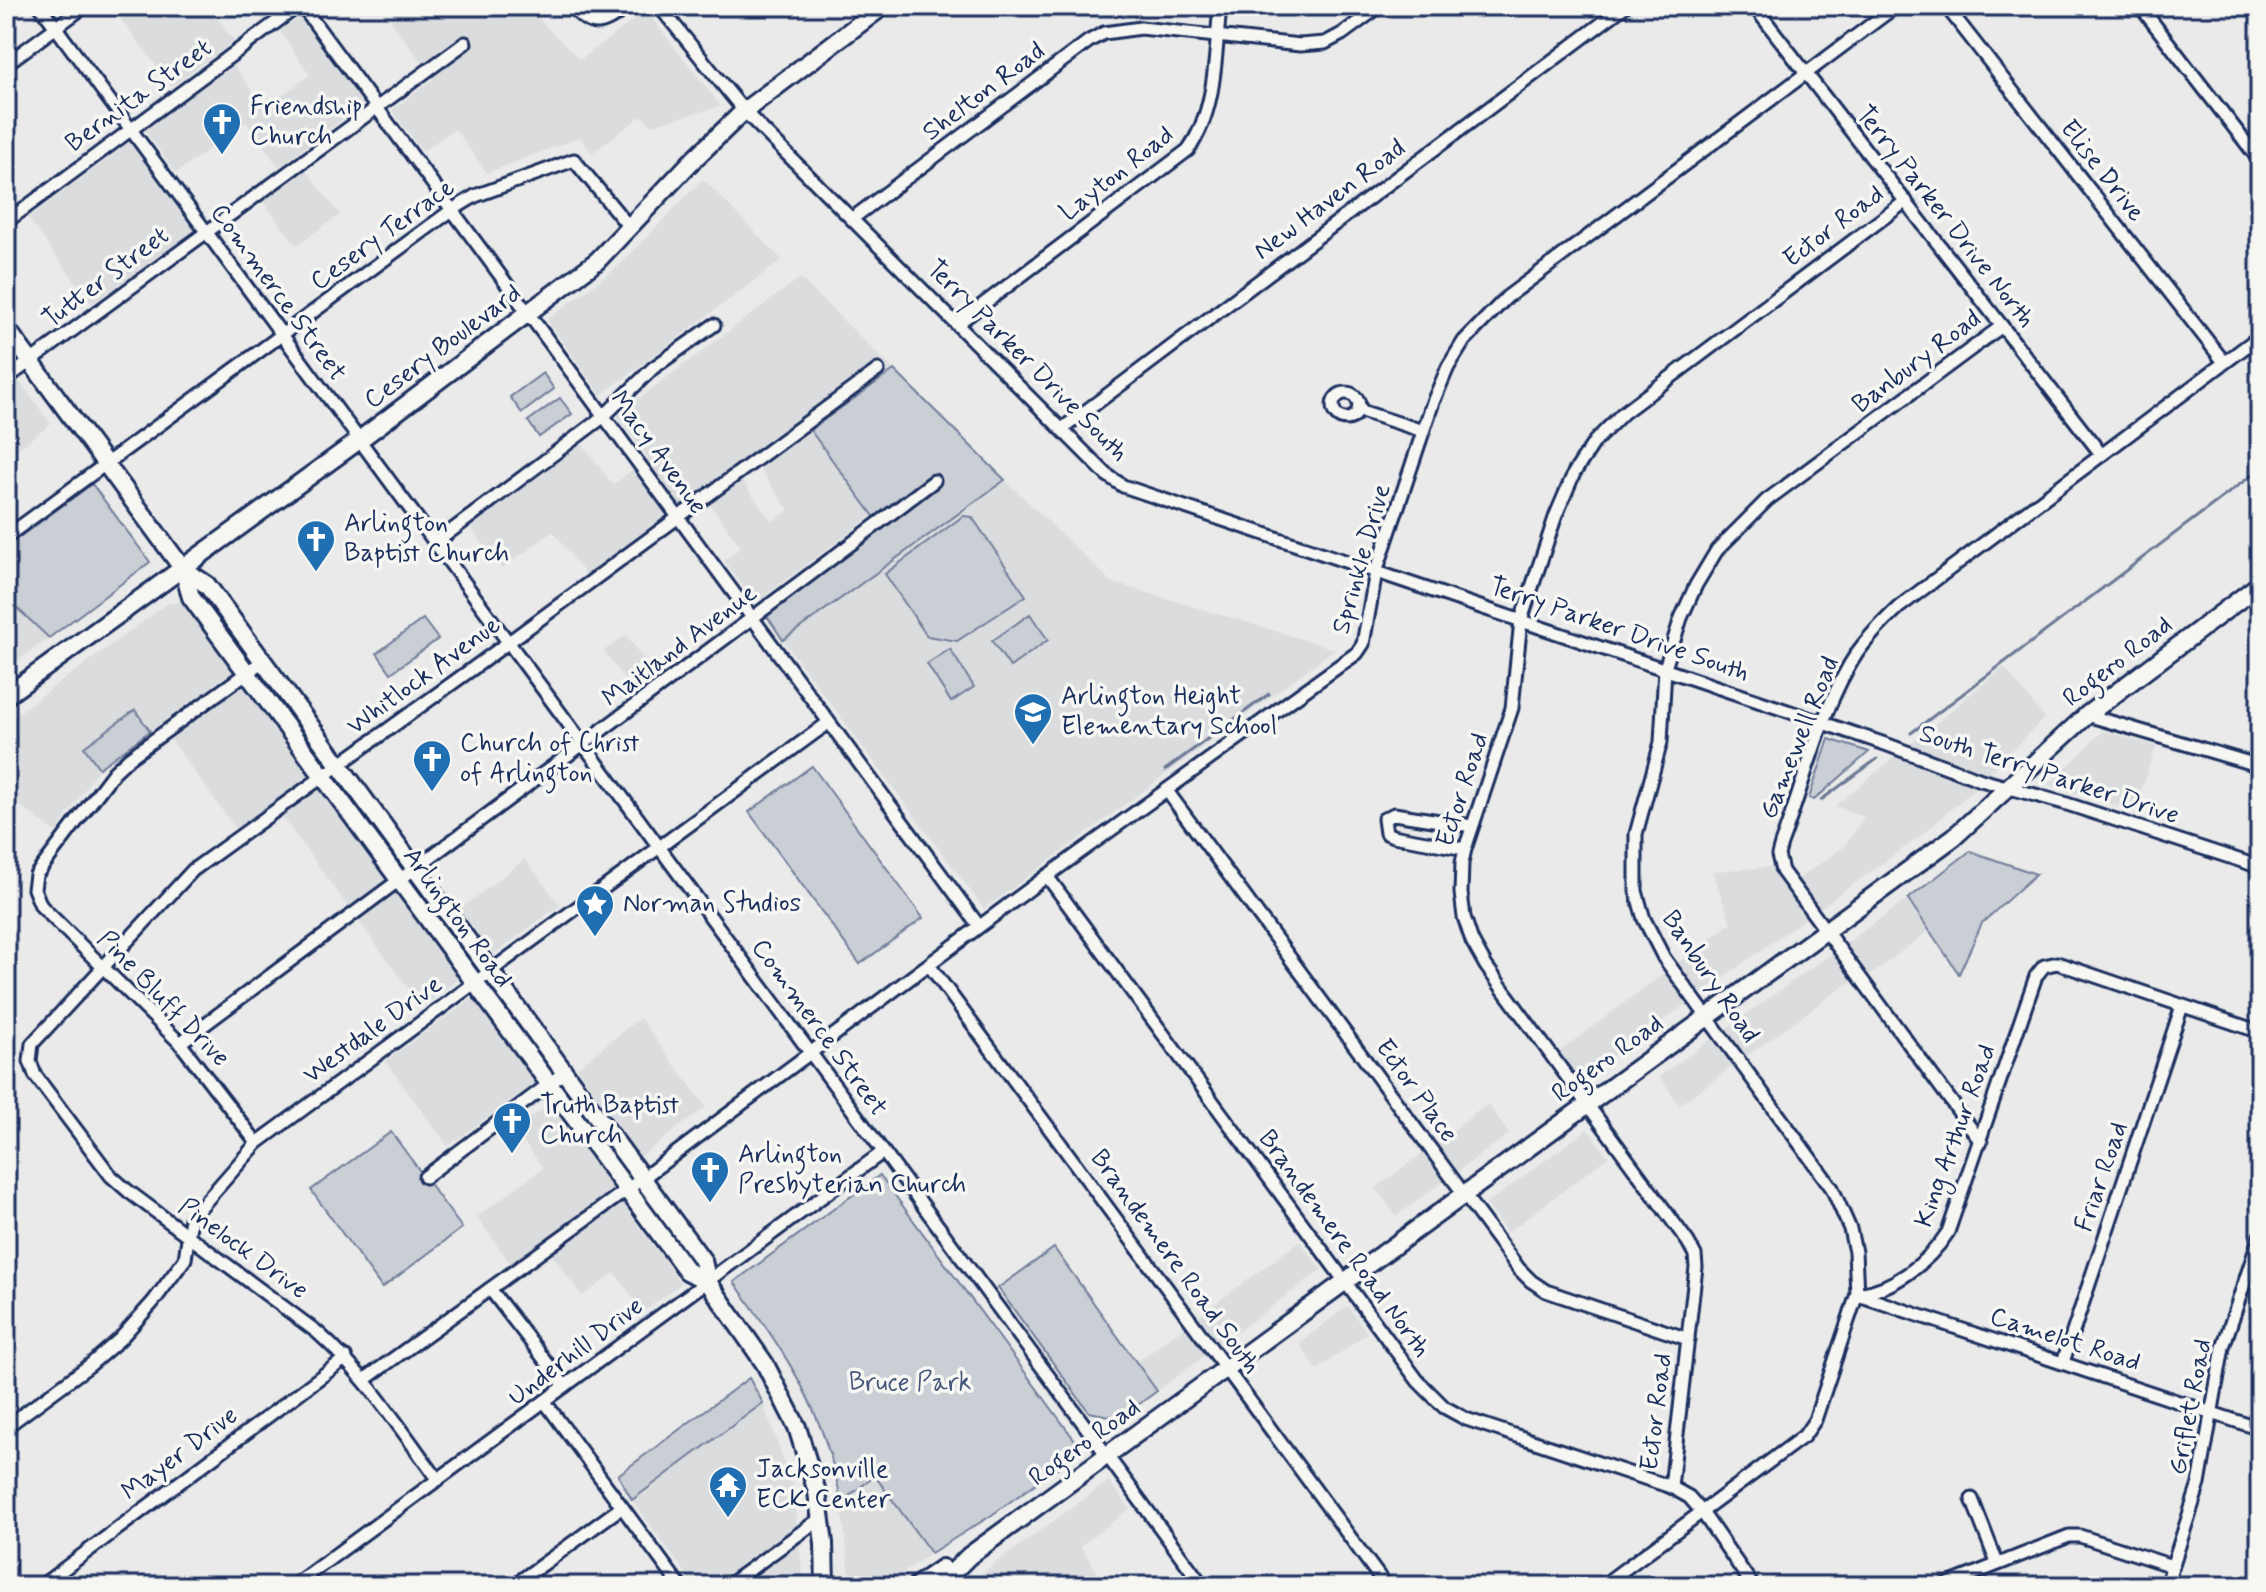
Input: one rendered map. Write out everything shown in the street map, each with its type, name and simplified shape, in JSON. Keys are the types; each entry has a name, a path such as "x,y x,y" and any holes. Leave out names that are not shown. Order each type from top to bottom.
{"main road":[{"name":"Cesery Boulevard","path":"6,696 358,441 597,261 744,111 883,6"},
{"name":"Arlington Road","path":"6,328 183,569 191,597 475,983 687,1271 708,1282"},
{"name":"Arlington Road","path":"183,569 207,585 703,1261 708,1282 777,1384 809,1460 821,1518 825,1586"},
{"name":"Rogero Road","path":"935,1586 969,1556 1954,837 2087,715 2260,584"},
{"name":"Rogero Road","path":"916,1586 969,1556"},
{"name":"Arlington Road","path":"816,1586 824,1562"}],"street":[{"name":"Commerce Street","path":"40,6 1203,1586"},
{"path":"6,64 85,6"},
{"name":"Macy Avenue","path":"300,6 979,926"},
{"name":"Bernita Street","path":"6,222 300,6"},
{"path":"572,6 581,17 596,24 609,21 628,6"},
{"name":"Terry Parker Drive South","path":"659,6 744,111 1107,475 1123,486 1824,723"},
{"name":"Layton Road","path":"957,324 1188,150 1199,135 1206,117 1220,6"},
{"name":"Shelton Road","path":"853,218 1089,41 1104,33 1141,28 1300,45 1325,43 1380,6"},
{"name":"New Haven Road","path":"1062,429 1625,6"},
{"name":"Terry Parker Drive North","path":"1754,6 2101,454"},
{"name":"Sprinkle Drive","path":"642,1178 1047,876 1357,653 1363,644 1376,572 1423,431 1448,367 1464,341 1491,312 1896,6"},
{"name":"Elise Drive","path":"1946,6 2224,362"},
{"path":"2140,6 2260,161"},
{"name":"Tutter Street","path":"6,379 465,43"},
{"name":"Cesery Terrace","path":"6,537 475,196 574,160 630,228"},
{"name":"Ector Road","path":"1671,1487 1695,1255 1486,966 1472,941 1464,917 1461,893 1465,849 1512,708 1521,620 1556,515 1574,473 1595,441 1623,413 1906,201"},
{"path":"435,543 603,417 653,368 714,325"},
{"name":"Banbury Road","path":"1857,1294 1855,1252 1850,1229 1832,1188 1664,958 1644,919 1636,891 1636,834 1661,742 1665,668 1681,618 1717,550 1767,500 2002,326"},
{"name":"Gamewell Road","path":"1981,1142 1782,871 1778,855 1838,688 1857,654 1899,607 2260,336"},
{"name":"Whitlock Avenue","path":"30,1052 35,1037 105,968 193,870 878,370"},
{"path":"1358,410 1423,431"},
{"name":"Maitland Avenue","path":"180,1043 753,619 934,481"},
{"path":"247,672 263,661"},
{"name":"Pine Bluff Drive","path":"247,672 114,772 36,875 34,889 41,906 180,1043 257,1143"},
{"path":"2087,715 2260,766"},
{"name":"Westdale Drive","path":"6,1427 90,1365 120,1339 153,1302 185,1259 191,1218 257,1143 828,723"},
{"name":"South Terry Parker Drive","path":"1824,723 1981,780 2064,803 2260,867"},
{"name":"Ector Place","path":"1167,791 1519,1269 1546,1291 1688,1339"},
{"path":"1465,849 1393,836 1386,833 1384,819 1394,814 1472,826"},
{"name":"Brandemere Road North","path":"1047,876 1418,1381 1444,1407 1466,1419 1671,1487 1689,1497 1753,1586"},
{"name":"King Arthur Road","path":"1857,1294 1873,1292 1927,1259 1955,1217 2036,976 2044,966 2057,963 2260,1032"},
{"name":"Brandemere Road South","path":"929,965 1386,1586"},
{"name":"Friar Road","path":"2063,1362 2182,1006"},
{"name":"Pinelock Drive","path":"30,1052 35,1075 111,1176 317,1332 346,1358 438,1480"},
{"path":"425,1177 565,1072"},
{"name":"Underhill Drive","path":"293,1586 883,1152"},
{"path":"364,1380 642,1178"},
{"name":"Griflet Road","path":"2166,1586 2199,1484 2223,1347 2260,1236"},
{"path":"490,1289 565,1386"},
{"path":"1602,1586 1804,1436 1815,1420 1857,1294"},
{"name":"Camelot Road","path":"1857,1294 2260,1429"},
{"name":"Mayer Drive","path":"41,1586 346,1358"},
{"path":"545,1402 680,1586"},
{"path":"1972,1499 1997,1563"},
{"path":"513,1586 622,1507"},
{"path":"727,1586 821,1518"},
{"path":"1943,1586 2069,1536 2080,1536 2172,1566"}],"shaded area":[{"path":"111,6 208,6 234,41 172,86"},
{"path":"404,6 525,6 580,60 646,11 721,106 652,125 641,116 592,153 580,137 487,173 455,129 422,151 392,110 434,79 389,18"},
{"path":"302,15 365,103 279,167 246,122 176,173 145,130 233,65 265,108 310,75 280,31"},
{"path":"130,142 195,230 92,304 28,218"},
{"path":"305,169 340,215 296,245 262,200"},
{"path":"703,179 782,260 601,395 547,320 619,266"},
{"path":"800,278 894,370 810,430 873,515 755,603 724,560 741,547 709,503 691,516 681,503 586,575 553,531 502,569 469,525 580,441 613,485 648,458 617,415","holes":["757,465 789,510 772,522 740,478"]},
{"path":"6,363 51,424 6,457"},
{"name":"Arlington Height Elementary School","path":"1005,480 1111,582 1335,649 984,909 783,640"},
{"path":"181,602 233,671 150,731 135,710 84,747 99,768 56,832 18,804 6,812 6,722 167,604"},
{"path":"16,607 49,638 6,669 6,614"},
{"path":"626,635 655,675 633,692 604,651"},
{"path":"2004,667 2044,718 1972,791 1919,837 1580,1080 1559,1052 1731,923 1712,871 1770,867 1798,879 1844,847 1864,817 1835,806"},
{"path":"243,683 460,978 422,1007 272,803 236,829 169,737"},
{"path":"2103,731 2156,746 2134,811 2049,785"},
{"path":"525,859 560,905 494,954 459,910"},
{"path":"1908,899 1929,930 1872,974 1845,985 1679,1105 1660,1076"},
{"path":"473,998 535,1083 448,1146 385,1061"},
{"path":"640,1018 706,1107 640,1157 577,1068"},
{"path":"551,1104 681,1284 643,1312 615,1273 582,1296 549,1251 518,1274 477,1217 543,1168 514,1129"},
{"path":"1488,1104 1509,1134 1396,1216 1376,1188"},
{"path":"1588,1129 1608,1157 1507,1233 1486,1204"},
{"path":"1300,1241 1321,1270 1157,1391 1137,1362"},
{"path":"1348,1306 1367,1333 1317,1370 1299,1343"},
{"path":"763,1403 792,1483 804,1586 695,1586 632,1500"},
{"path":"875,1476 931,1553 884,1586 851,1586 841,1502"},
{"path":"1109,1481 1130,1509 1080,1546 1098,1573 1081,1586 964,1586"}],"green space":[{"path":"894,370 1005,480 783,640 767,616 879,527 810,430"},
{"path":"543,373 554,389 522,413 510,397"},
{"path":"560,398 572,414 539,437 528,421"},
{"path":"92,484 150,562 49,638 16,607 6,614 6,547"},
{"path":"963,516 972,517 1026,596 957,641 927,636 885,574"},
{"path":"1030,614 1048,640 1010,667 992,641"},
{"path":"423,619 438,639 391,673 377,653"},
{"path":"950,649 974,687 951,702 927,664"},
{"path":"135,710 150,731 99,768 84,747"},
{"path":"1829,739 1869,752 1814,800 1809,798"},
{"path":"812,766 923,918 860,964 749,812"},
{"path":"1970,851 2036,874 1982,923 1959,974 1908,899"},
{"path":"391,1132 462,1228 382,1288 311,1190"},
{"name":"Bruce Park","path":"880,1175 1082,1450 989,1517 931,1553 875,1476 841,1502 825,1440 801,1385 771,1334 734,1282"},
{"path":"1054,1248 1157,1391 1120,1418 1089,1412 998,1288"},
{"path":"749,1378 763,1403 632,1500 618,1475"}],"waterway":[{"path":"1911,733 2260,469"},
{"path":"1165,770 1269,694"},
{"path":"1821,800 1877,759"}],"place":[{"name":"Friendship Church","path":"222,156"},
{"name":"Arlington Baptist Church","path":"316,573"},
{"name":"Arlington Height Elementary School","path":"1033,746"},
{"name":"Church of Christ of Arlington","path":"432,793"},
{"name":"Norman Studios","path":"595,938"},
{"name":"Truth Baptist Church","path":"512,1155"},
{"name":"Arlington Presbyterian Church","path":"710,1204"},
{"name":"Jacksonville ECK Center","path":"728,1519"}]}
